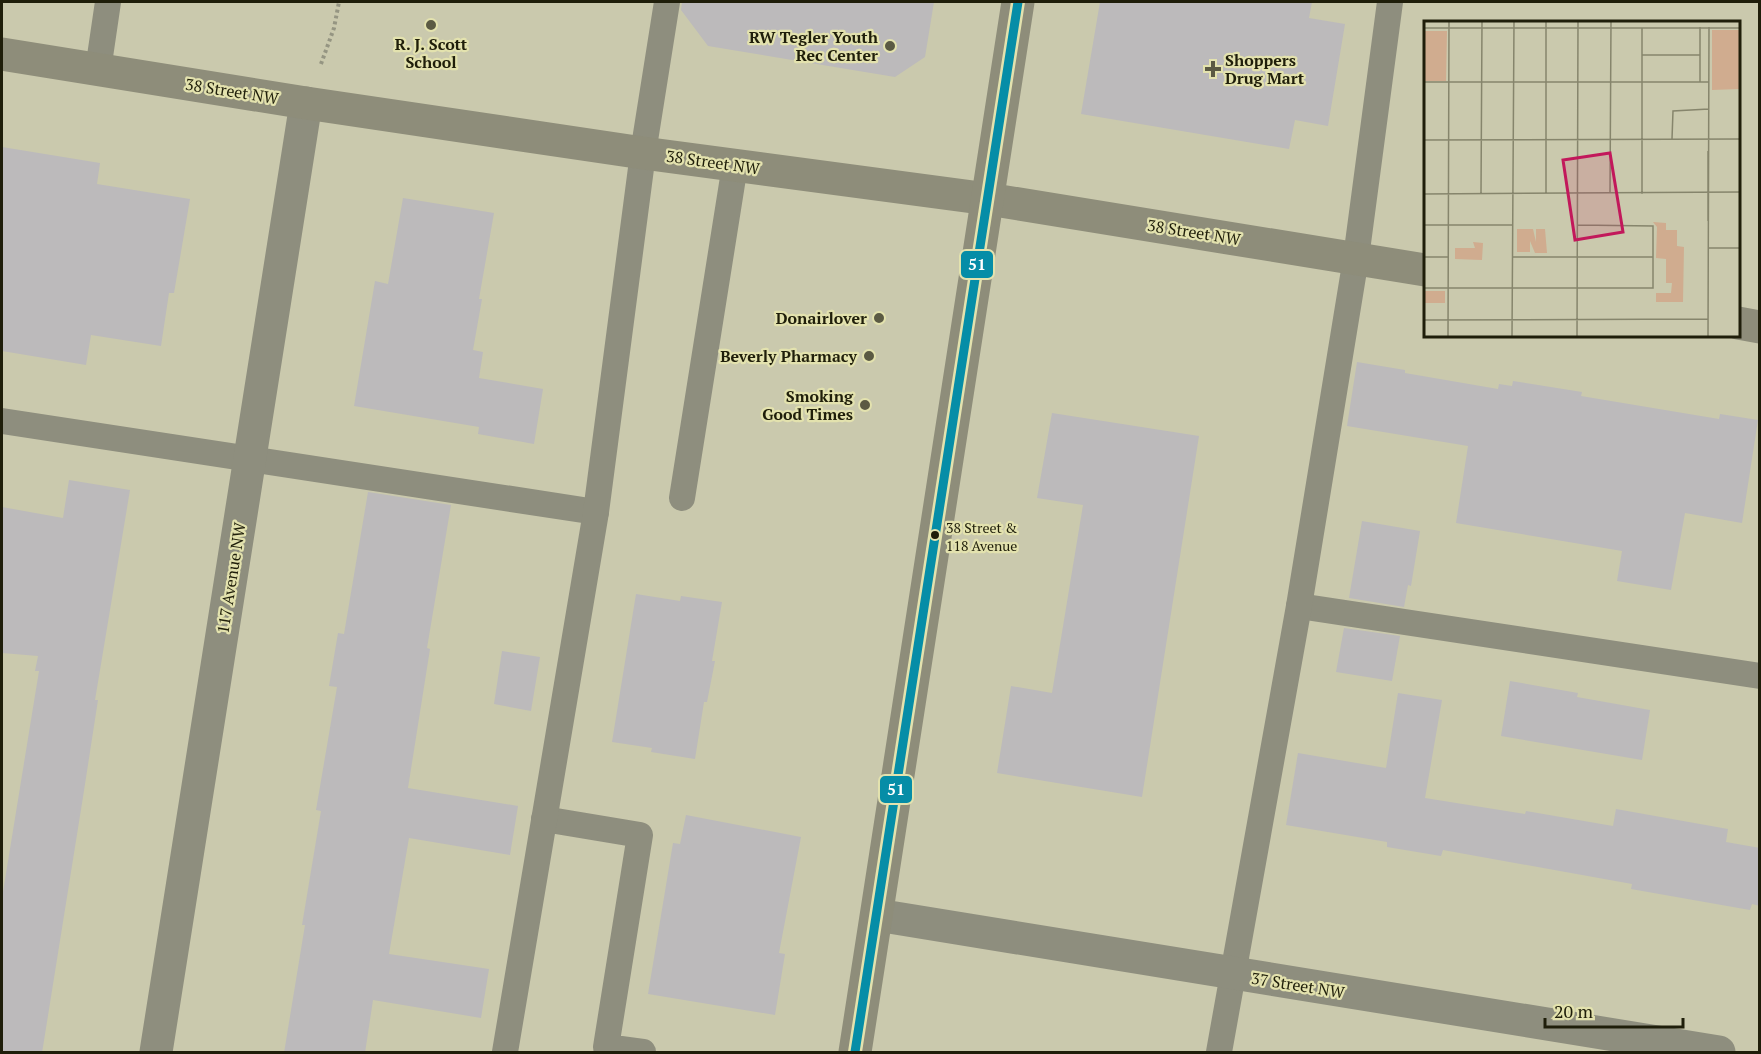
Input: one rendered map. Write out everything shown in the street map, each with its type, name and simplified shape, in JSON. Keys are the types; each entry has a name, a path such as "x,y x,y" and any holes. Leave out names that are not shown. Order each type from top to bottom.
{"street":[{"path":"855,1053 1018,2"},
{"name":"38 Street NW","path":"2,54 306,103 643,153 988,200 1424,270"},
{"name":"117 Avenue NW","path":"156,1053 306,103"},
{"path":"1740,323 1760,327"},
{"name":"37 Street NW","path":"877,915 1719,1053"}],"lane":[{"path":"98,70 108,2"},
{"path":"505,1053 596,512 643,153 667,2"},
{"path":"1219,1053 1299,606 1356,258 1390,2"},
{"path":"682,498 735,165"},
{"path":"2,421 596,512"},
{"path":"1299,606 1760,676"},
{"path":"544,819 639,835 606,1047 643,1053"}],"path":[{"path":"306,103 334,28 339,2"}],"building":[{"path":"682,2 934,2 925,57 895,77 708,46 681,10"},
{"name":"Shoppers Drug Mart","path":"1100,2 1312,2 1309,18 1345,24 1328,126 1295,120 1289,149 1081,114"},
{"path":"2,147 100,163 97,184 190,199 174,293 169,293 161,346 91,335 86,365 2,351"},
{"path":"403,198 494,213 473,350 483,352 479,378 543,389 534,444 478,434 479,427 354,406 375,281 388,284"},
{"path":"1357,362 1498,389 1499,384 1512,386 1513,381 1582,392 1581,396 1719,419 1720,414 1758,420 1742,523 1685,513 1671,590 1617,581 1622,551 1456,523 1468,446 1347,426"},
{"path":"1052,413 1199,436 1142,797 997,773 1011,686 1052,693 1083,505 1037,498"},
{"path":"69,480 130,490 95,700 98,700 42,1053 2,1053 2,898 39,671 35,671 38,656 2,653 2,507 63,518"},
{"path":"368,492 451,505 427,648 430,649 408,788 518,806 510,855 409,838 389,954 489,969 481,1018 373,1000 365,1053 284,1053 321,811 316,810 337,687 329,686 338,633 344,634"},
{"path":"1362,521 1420,531 1411,586 1408,585 1404,607 1349,598"},
{"path":"636,594 680,601 681,596 722,602 712,661 715,661 707,702 704,702 695,759 651,752 652,748 612,742"},
{"path":"1344,628 1400,636 1392,681 1336,672"},
{"path":"502,651 540,657 531,711 494,704"},
{"path":"1510,681 1578,693 1577,697 1650,710 1642,760 1501,736"},
{"path":"1398,693 1442,700 1425,798 1525,814 1526,811 1613,826 1616,809 1728,829 1726,842 1760,848 1760,906 1752,904 1750,910 1631,889 1632,884 1443,850 1441,856 1387,847 1387,842 1286,825 1298,753 1386,768"},
{"path":"686,815 801,837 779,953 785,954 775,1015 648,994 673,843 680,844"}],"transit line":[{"name":"51","path":"855,1052 1018,2"}],"place":[{"name":"R. J. Scott School","path":"431,25"},
{"name":"RW Tegler Youth Rec Center","path":"890,46"},
{"name":"Shoppers Drug Mart","path":"1213,69"},
{"name":"Donairlover","path":"879,318"},
{"name":"Beverly Pharmacy","path":"869,356"},
{"name":"Smoking Good Times","path":"865,405"},
{"name":"38 Street & 118 Avenue","path":"935,535"}]}
